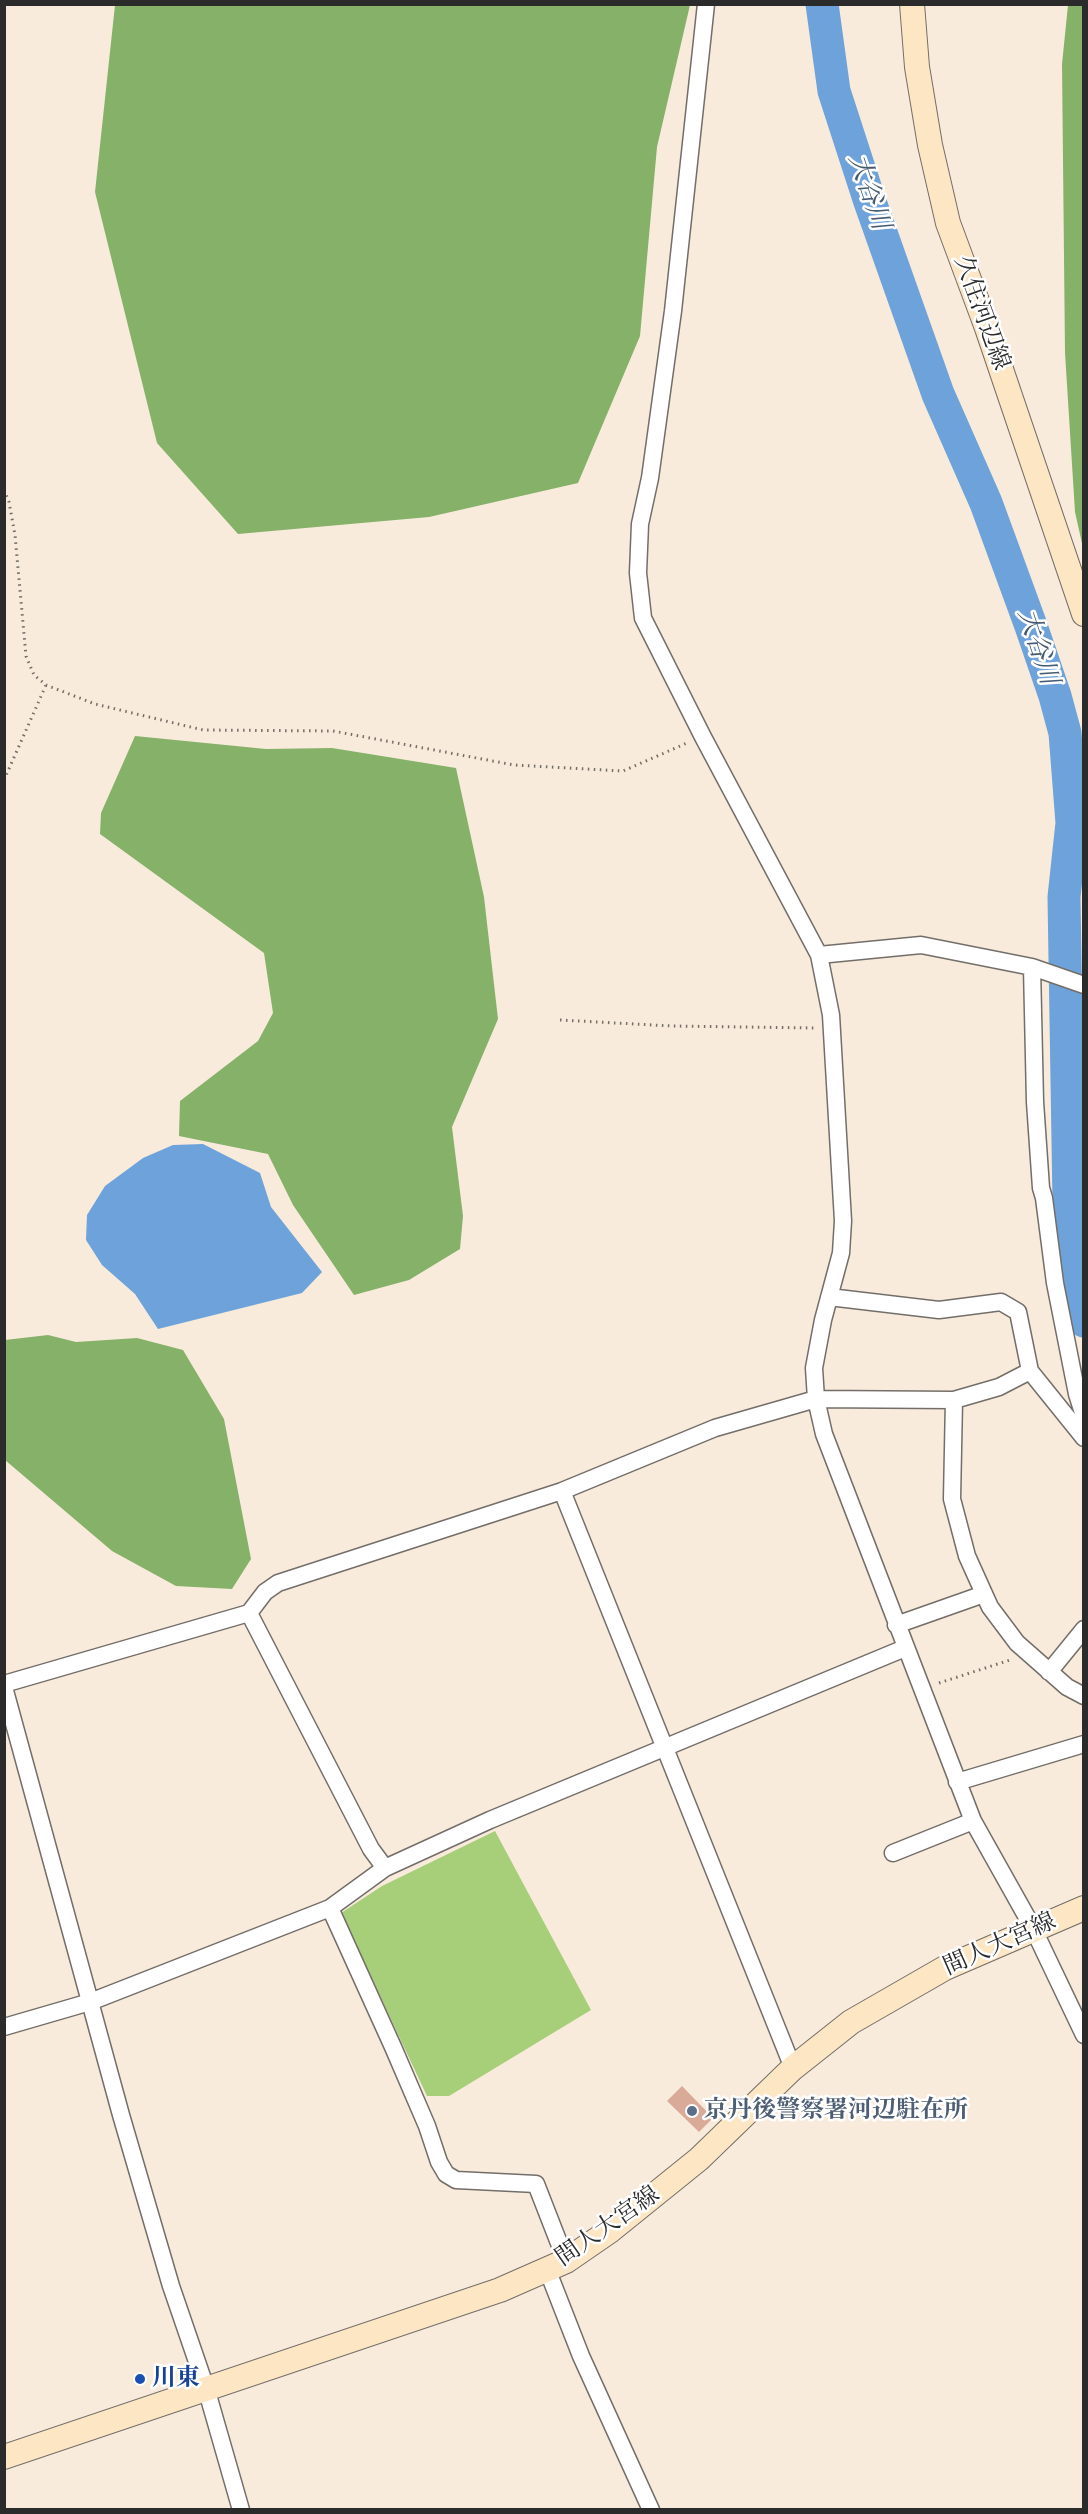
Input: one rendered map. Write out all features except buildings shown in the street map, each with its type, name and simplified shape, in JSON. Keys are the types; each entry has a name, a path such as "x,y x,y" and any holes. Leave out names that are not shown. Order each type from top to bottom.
{"main road":[{"name":"久住河辺線","path":"912,4 917,67 930,145 948,223 987,328 1083,614"},
{"name":"間人大宮線","path":"4,2457 500,2290 557,2265 611,2230 699,2159 793,2068 851,2022 945,1968 1083,1908"}],"street":[{"path":"706,4 673,311 650,478 640,524 638,573 643,618 703,737 819,955 832,1028 843,1221 841,1253 814,1368 816,1399 824,1434 920,1689 973,1821 1033,1928 1083,2031"},
{"path":"819,955 921,945 1032,967 1083,985"},
{"path":"1032,967 1035,1102 1041,1188 1055,1283 1083,1416"},
{"path":"829,1297 939,1310 1001,1302 1018,1312 1030,1371 1083,1437"},
{"path":"241,2510 206,2388 171,2286 90,2002 4,1685 249,1613 265,1592 278,1583 562,1491 715,1428 816,1399 954,1400 999,1387 1030,1371"},
{"path":"954,1400 952,1499 967,1556 990,1607 1017,1643 1067,1687 1083,1696"},
{"path":"562,1491 793,2068"},
{"path":"896,1625 984,1594"},
{"path":"249,1613 371,1849 385,1869"},
{"path":"1050,1672 1083,1629"},
{"path":"4,2027 90,2002 330,1908 385,1869 490,1820 905,1648"},
{"path":"957,1782 1083,1744"},
{"path":"893,1853 973,1821"},
{"path":"330,1908 398,2057 427,2126 439,2162 446,2174 456,2180 536,2184 581,2356 651,2510"}],"path":[{"path":"4,490 9,502 15,535 26,656 34,675 46,685 95,704 203,730 333,731 514,765 623,771 703,737"},
{"path":"4,780 46,685"},
{"path":"560,1020 768,1029 832,1028"},
{"path":"920,1689 1029,1654"}],"green space":[{"path":"115,5 690,5 657,147 640,336 578,483 429,517 238,534 157,443 95,192"},
{"path":"1068,5 1084,5 1083,548 1075,512 1065,353 1062,64"},
{"path":"135,736 266,749 332,748 456,768 484,897 498,1019 452,1127 463,1216 460,1249 409,1280 354,1295 293,1205 268,1154 179,1136 180,1101 258,1041 273,1013 264,953 100,834 101,813"},
{"path":"48,1335 76,1342 137,1338 183,1350 224,1419 251,1559 232,1589 176,1586 112,1551 5,1460 5,1340"},
{"path":"495,1831 591,2010 449,2096 427,2096 341,1913 382,1886"}],"water":[{"path":"203,1144 260,1173 271,1207 322,1272 302,1293 158,1329 135,1294 102,1265 86,1240 87,1215 105,1186 143,1158 173,1145"}],"waterway":[{"name":"大谷川","path":"822,4 834,91 869,199 938,394 986,503 1031,626 1065,733 1072,823 1064,897 1069,1203 1084,1321"}],"place":[{"name":"京丹後警察署河辺駐在所","path":"692,2111"},
{"name":"川東","path":"140,2379"}]}
